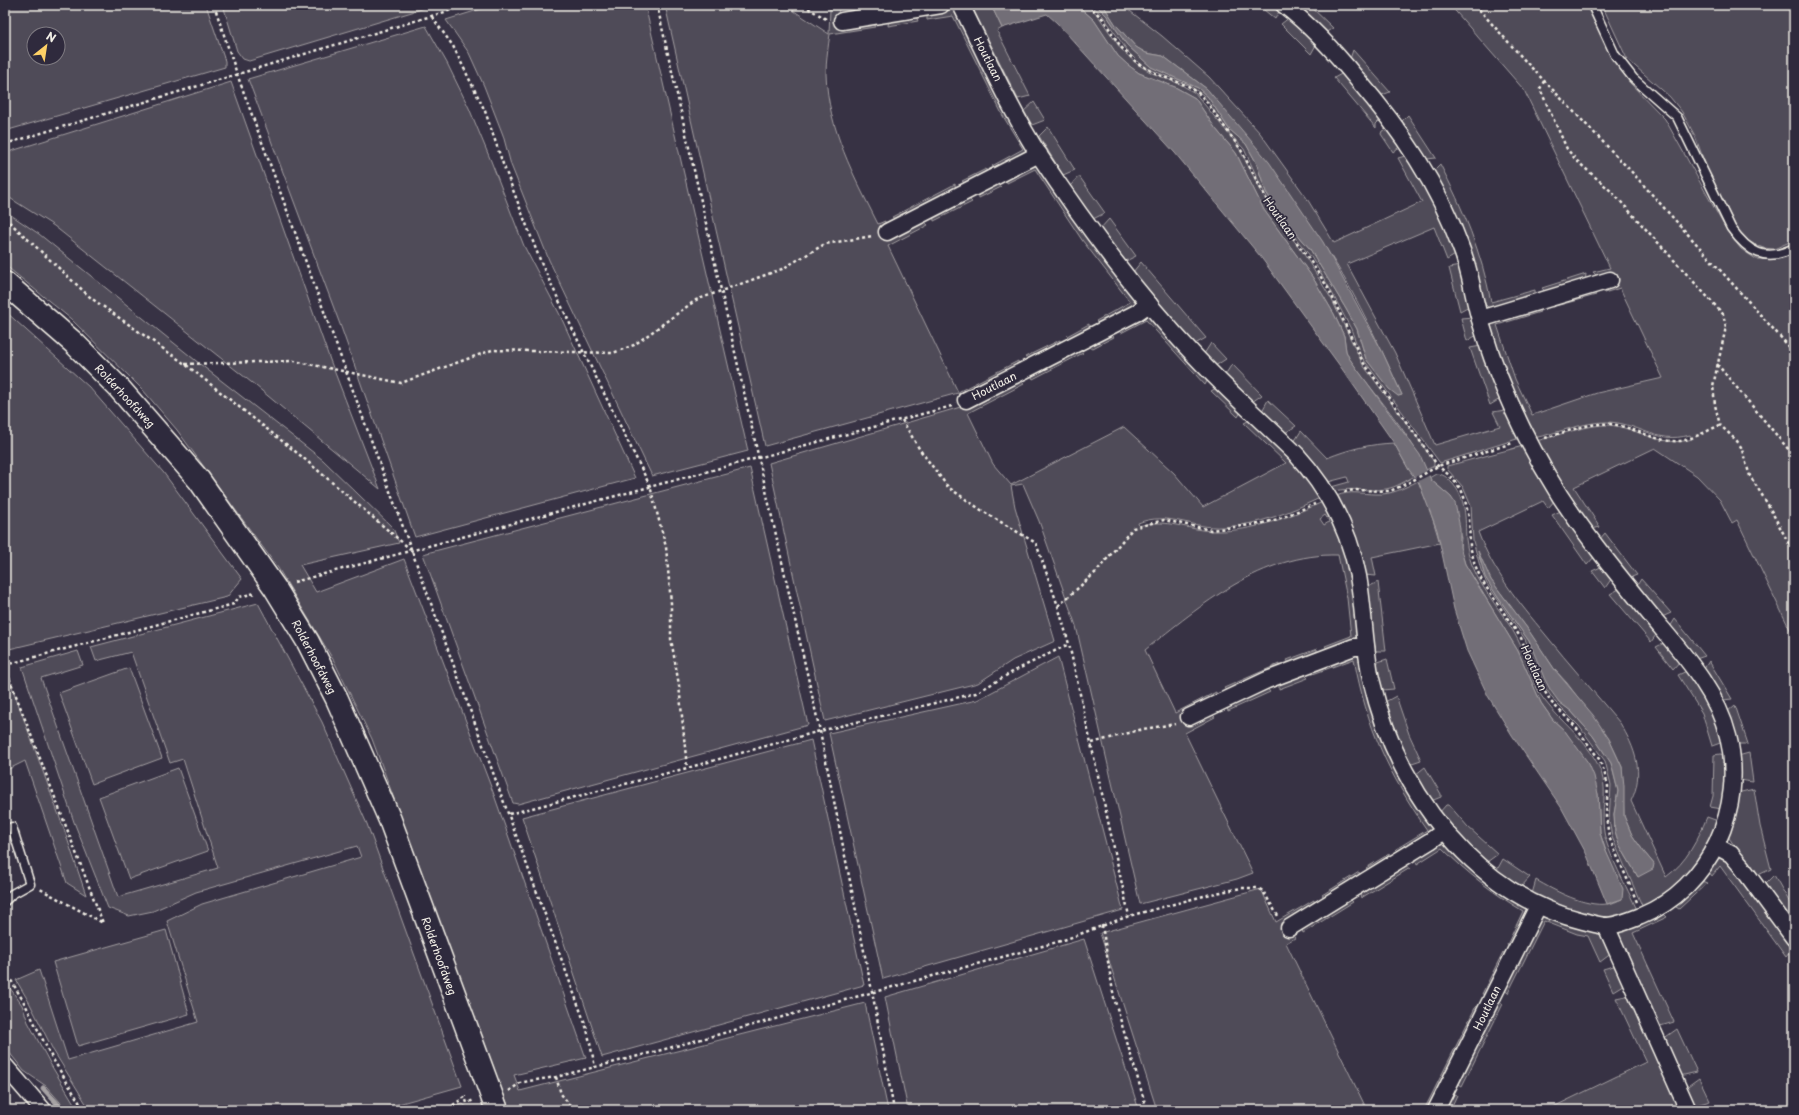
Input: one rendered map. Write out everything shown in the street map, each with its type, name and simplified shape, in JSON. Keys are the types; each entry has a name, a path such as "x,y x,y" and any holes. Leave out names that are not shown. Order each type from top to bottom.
{"main road":[{"name":"Rolderhoofdweg","path":"5,283 74,343 120,388 199,480 274,588 308,642 330,685 390,820 497,1110"}],"street":[{"path":"842,21 941,5"},
{"name":"Houtlaan","path":"961,5 1039,154 1092,231 1149,304 1196,357 1296,454 1330,497 1352,552 1358,576 1366,647 1378,704 1399,762 1422,801 1444,831 1489,875 1538,906 1571,918 1606,926 1618,924 1643,915 1663,906 1679,893 1709,860 1716,846 1730,804 1732,782 1732,758 1729,738 1721,713 1710,692 1693,667 1594,545 1559,493 1528,440 1505,395 1480,319 1472,280 1461,248 1446,212 1408,142 1346,65 1320,38 1284,5"},
{"path":"887,232 1039,154"},
{"path":"1480,319 1610,280"},
{"name":"Houtlaan","path":"966,400 1128,317 1149,304"},
{"path":"1189,717 1266,680 1354,647 1366,647"},
{"path":"1289,928 1444,831"},
{"path":"1716,846 1731,854 1794,938"},
{"name":"Houtlaan","path":"1436,1110 1538,906"},
{"path":"1606,926 1688,1110"},
{"path":"5,1066 43,1110"}],"lane":[{"path":"1592,5 1615,55 1633,78 1676,117 1730,228 1750,250 1760,254 1772,256 1794,248"},
{"path":"5,901 12,894 30,884 12,827"}],"path":[{"path":"214,5 237,74 410,550 509,814 587,1029 595,1067"},
{"path":"5,144 468,5"},
{"path":"657,5 757,458 820,730 894,1110"},
{"path":"803,5 824,19 842,21"},
{"name":"Houtlaan","path":"1088,5 1103,19 1121,47 1137,63 1154,73 1188,86 1197,92 1206,102 1241,150 1267,202 1307,256 1328,288 1363,362 1438,466 1449,475 1461,489 1466,500 1469,518 1470,546 1475,565 1482,581 1521,638 1538,679 1550,701 1574,726 1599,759 1608,786 1606,816 1608,837 1643,915"},
{"path":"1476,5 1544,81 1629,169 1794,352"},
{"path":"432,17 453,46 485,111 503,164 542,265 650,486 666,547 671,603 671,639 679,685 686,768"},
{"path":"1544,81 1540,89 1567,149 1577,162 1612,192 1723,314 1726,327 1713,386 1715,405 1720,425 1742,447 1750,476 1768,503 1794,554"},
{"path":"5,218 91,298 185,364 301,456 410,550"},
{"path":"185,364 294,361 345,370 401,383 492,350 613,352 634,345 696,300 782,269 825,244 887,232"},
{"path":"1717,364 1794,456"},
{"path":"274,588 309,576 902,420 956,405 966,400"},
{"path":"902,420 920,450 948,487 984,512 1036,543 1058,606 1069,644 1129,916"},
{"path":"1058,606 1096,572 1133,528 1164,520 1211,530 1259,524 1278,519 1330,497 1354,490 1390,491 1435,469 1438,466 1519,442 1600,424 1610,424 1631,428 1659,439 1680,441 1720,425"},
{"path":"30,884 103,923 5,666 234,604 239,597 256,592 252,586"},
{"path":"509,814 686,768 820,730 976,693 1016,670 1069,644"},
{"path":"1092,743 1143,728 1178,724 1189,717"},
{"path":"574,1110 560,1094 556,1077 654,1052 872,991 890,988 1061,941 1129,916 1211,894 1241,888 1258,888 1263,891 1282,921 1289,928"},
{"path":"1102,926 1114,998 1147,1110"},
{"path":"5,970 25,1004 51,1056 84,1110"},
{"path":"471,1093 476,1105"}],"shaded area":[{"path":"5,5 206,5 225,61 225,67 5,131"},
{"path":"223,5 435,5 249,61 243,59 237,51"},
{"path":"494,5 645,5 748,451 652,476 549,260 511,165 503,135 484,86 469,53 446,20"},
{"path":"665,5 785,5 829,34 830,9 839,9 838,16 835,17 837,25 871,20 875,27 830,34 826,64 828,94 837,133 844,152 878,224 885,221 885,228 921,219 928,225 888,246 958,392 1018,361 1019,368 961,398 958,393 765,446"},
{"path":"822,5 828,5 830,9"},
{"path":"971,5 991,5 1002,28 997,31 1030,96 1018,99"},
{"path":"991,5 1077,5 1094,20 1118,56 1128,65 1139,73 1175,87 1195,98 1215,128 1236,153 1264,210 1313,278 1334,314 1344,336 1346,351 1349,358 1420,455 1431,480 1451,497 1455,503 1460,528 1460,547 1465,564 1518,651 1541,703 1553,720 1565,731 1589,764 1594,776 1598,794 1600,833 1605,849 1623,889 1622,899 1607,904 1586,853 1561,807 1512,735 1488,696 1467,651 1454,609 1437,530 1419,483 1409,470 1394,443 1340,366 1260,256 1175,153 1057,23 1047,14 1002,28"},
{"path":"1077,5 1086,5 1097,14 1121,49 1137,64 1152,73 1180,84 1195,93 1237,144 1272,212 1302,251 1332,300 1363,365 1422,444 1434,462 1434,466 1426,470 1410,440 1349,358 1346,351 1344,336 1334,314 1313,278 1264,210 1236,153 1215,128 1195,98 1175,87 1139,73 1128,65 1118,56 1094,20"},
{"path":"1091,5 1096,5 1107,16 1127,45 1151,67 1198,88 1208,97 1229,129 1246,144 1256,162 1266,192 1278,211 1310,249 1346,309 1357,329 1366,359 1398,396 1402,395 1349,286 1324,244 1310,225 1207,89 1163,56 1146,53 1136,47 1116,25 1103,5 1121,5 1130,11 1162,36 1209,77 1260,133 1306,197 1334,243 1422,202 1398,158 1409,155 1457,254 1447,260 1434,227 1347,264 1395,353 1435,445 1500,426 1493,412 1505,410 1520,438 1440,463 1361,356 1351,329 1311,257 1276,214 1244,149 1230,134 1203,95 1190,86 1149,69 1138,62 1129,53 1103,16"},
{"path":"1096,5 1103,5 1116,25 1136,47 1146,53 1163,56 1207,89 1269,162 1323,242 1382,351 1402,395 1398,396 1389,389 1366,359 1357,329 1346,309 1310,249 1278,211 1266,192 1256,162 1246,144 1229,129 1208,97 1198,88 1151,67 1127,45 1107,16"},
{"path":"1258,5 1277,5 1281,8 1275,19"},
{"path":"1296,5 1309,5 1333,28 1325,33"},
{"path":"1450,5 1586,5 1606,46 1630,83 1665,119 1727,231 1741,249 1756,259 1771,259 1794,252 1794,638 1737,520 1732,523 1720,500 1697,476 1655,448 1574,487 1600,527 1592,529 1558,480 1536,441 1582,428 1600,425 1629,429 1670,441 1692,439 1690,435 1667,437 1628,425 1598,422 1534,438 1518,407 1490,328 1492,323 1536,307 1540,312 1497,325 1515,379 1532,415 1597,393 1663,378 1620,288 1604,293 1606,286 1593,272 1610,268 1524,90"},
{"path":"1602,5 1794,5 1794,240 1774,249 1763,248 1750,242 1737,229 1706,166 1695,136 1682,112 1670,97 1627,59"},
{"path":"949,9 956,10 1027,149 1024,155 997,170 992,166 1023,149 1003,116 953,16 927,20 927,12"},
{"path":"915,14 918,21 888,26 889,18"},
{"path":"1290,17 1317,43 1311,54 1281,24"},
{"path":"426,26 447,63 469,108 524,246 559,313 635,478 415,537 341,327 248,79"},
{"path":"1353,50 1390,92 1382,95 1350,59"},
{"path":"1345,72 1383,117 1376,124 1376,128 1334,78"},
{"path":"231,82 330,360 380,489 256,386 54,226 5,195 5,153"},
{"path":"1034,102 1045,120 1032,125 1024,111"},
{"path":"1408,115 1436,158 1427,159 1402,121"},
{"path":"1048,127 1075,170 1063,175 1039,136"},
{"path":"1391,127 1403,144 1393,152 1381,134 1382,131"},
{"path":"1037,163 1136,299 1135,305 1100,325 1096,321 1130,302 1082,240 1035,169 1007,183 1006,176"},
{"path":"1440,164 1471,232 1482,266 1491,302 1535,290 1535,298 1489,308 1485,304 1433,171"},
{"path":"986,169 986,176 968,185 962,181"},
{"path":"1079,176 1105,213 1093,219 1070,186"},
{"path":"994,181 1001,187 979,198 977,190"},
{"path":"955,184 956,191 898,221 892,217"},
{"path":"966,196 972,202 934,221 933,213"},
{"path":"5,211 39,234 200,364 323,460 393,528 399,543 300,565 316,592 404,559 493,792 586,1058 514,1075 520,1091 865,1003 888,1110 510,1110 372,739 334,661 278,568 177,430 142,389 71,319 5,265"},
{"path":"1109,219 1136,256 1124,262 1100,229"},
{"path":"1141,262 1206,338 1195,344 1133,272"},
{"path":"1460,266 1471,305 1460,311 1449,268"},
{"path":"1586,274 1585,283 1547,294 1542,288"},
{"path":"1593,290 1596,295 1552,307 1551,303"},
{"path":"5,311 89,387 163,472 242,579 227,597 5,650"},
{"path":"1145,314 1148,315 1209,377 1205,385 1146,320 1121,333 1120,326"},
{"path":"1473,317 1477,335 1467,341 1461,318"},
{"path":"1089,324 1089,332 1072,341 1067,336"},
{"path":"1108,332 1114,337 1091,349 1089,342"},
{"path":"1060,340 1060,346 1030,362 1025,357"},
{"path":"1211,343 1226,359 1215,366 1204,354"},
{"path":"1481,346 1500,399 1490,405 1470,348"},
{"path":"1078,348 1083,353 1033,379 1030,373"},
{"path":"1232,364 1262,395 1252,402 1225,375"},
{"path":"1018,379 1024,384 968,413 993,464 1011,485 1124,427 1174,473 1203,507 1286,463 1244,423 1252,419 1272,438 1322,497 1274,517 1249,524 1212,527 1160,519 1138,523 1139,526 1158,523 1205,530 1229,531 1272,522 1325,501 1332,515 1327,518 1325,515 1320,519 1324,525 1329,522 1328,519 1333,517 1339,531 1350,575 1357,635 1355,640 1329,651 1325,646 1351,636 1347,598 1338,555 1310,557 1284,563 1258,572 1211,600 1145,650 1175,713 1216,692 1216,699 1181,717 1184,725 1210,712 1215,717 1185,733 1253,873 1237,879 1140,904 1076,626 1039,521 1023,484 1011,486 1015,507 1055,641 1013,660 978,683 825,721 769,463 964,406"},
{"path":"1218,387 1242,410 1238,417 1211,391"},
{"path":"1268,400 1296,426 1285,433 1262,411"},
{"path":"1301,431 1327,458 1343,452 1376,444 1394,443 1409,470 1415,476 1386,489 1348,489 1333,491 1331,487 1349,482 1347,477 1328,482 1315,464 1294,442"},
{"path":"1523,446 1556,499 1548,508 1543,501 1478,532 1491,560 1507,586 1563,656 1620,723 1625,732 1634,751 1638,771 1635,791 1631,801 1666,877 1680,864 1691,850 1707,817 1718,821 1708,847 1694,868 1679,883 1643,908 1612,837 1609,820 1611,785 1605,761 1579,726 1555,702 1546,689 1525,639 1487,584 1481,570 1473,541 1471,506 1463,487 1447,469 1447,466","holes":["1479,557 1491,580 1527,628 1555,670 1567,683 1609,739 1622,767 1624,816 1632,835 1654,864 1638,877 1619,844 1615,831 1614,814 1618,791 1611,763 1593,736 1571,711 1559,702 1529,641 1497,596"]},
{"path":"750,468 808,725 518,804 513,803 423,554"},
{"path":"1436,474 1443,475 1448,479 1460,495 1463,502 1465,516 1466,542 1472,565 1482,585 1513,630 1536,687 1551,709 1585,744 1596,761 1603,780 1603,822 1606,840 1613,860 1637,910 1623,915 1610,917 1596,916 1570,910 1532,894 1536,880 1570,897 1589,903 1609,904 1622,899 1600,833 1598,794 1565,731 1553,720 1541,703 1518,651 1465,564 1460,547 1461,538 1451,497 1429,478"},
{"path":"1418,481 1429,507 1440,543 1372,557 1376,576 1364,575 1336,496 1351,493 1382,494 1398,490"},
{"path":"1563,510 1595,556 1587,565 1552,515"},
{"path":"1605,533 1637,575 1629,578 1599,540"},
{"path":"1478,551 1491,580 1527,628 1555,670 1593,715 1609,739 1622,767 1624,786 1624,816 1632,835 1654,864 1653,869 1638,877 1619,844 1615,831 1614,814 1618,791 1611,763 1593,736 1571,711 1559,702 1551,691 1529,641 1485,577"},
{"path":"1603,566 1612,578 1605,588 1592,571"},
{"path":"1641,579 1671,613 1662,617 1636,587"},
{"path":"1378,582 1386,651 1373,651 1366,588"},
{"path":"1621,588 1658,632 1651,642 1610,594"},
{"path":"258,603 322,722 367,824 462,1086 377,1110 90,1110 53,1050 29,1002 16,980 39,970 68,1060 198,1022 167,921 202,904 361,857 357,846 196,892 153,911 129,916 108,908 74,822 22,667 78,651 83,665 41,678 118,897 218,868 183,759 170,763 131,652 96,661 91,647"},
{"path":"1675,619 1705,656 1696,659 1670,627"},
{"path":"1666,642 1681,660 1673,669 1656,647"},
{"path":"1317,649 1317,655 1290,665 1287,660"},
{"path":"1354,654 1361,659 1432,827 1432,832 1401,854 1396,849 1427,830 1401,789 1381,749 1365,707 1354,659 1313,674 1312,666"},
{"path":"1058,657 1123,910 883,979 829,733 977,700"},
{"path":"1387,659 1394,689 1382,690 1375,663"},
{"path":"1709,661 1732,699 1723,700 1704,669"},
{"path":"1279,664 1279,670 1228,693 1224,688"},
{"path":"129,668 162,758 92,784 59,693"},
{"path":"6,670 65,832 86,895 67,883 25,761 5,771"},
{"path":"1689,670 1707,697 1723,742 1712,746 1702,713 1678,675"},
{"path":"1301,671 1308,678 1279,689 1279,681"},
{"path":"1265,686 1270,692 1228,711 1226,705"},
{"path":"1396,696 1409,734 1421,760 1409,764 1385,702"},
{"path":"1735,705 1748,744 1737,744 1727,712"},
{"path":"811,740 864,985 602,1057 522,817"},
{"path":"1749,753 1753,782 1738,780 1738,756"},
{"path":"1714,755 1725,755 1726,782 1722,809 1710,807 1713,796"},
{"path":"1425,767 1441,794 1441,797 1431,801 1415,775"},
{"path":"178,768 208,851 129,879 99,797"},
{"path":"1754,789 1760,826 1771,869 1756,876 1728,835 1737,793"},
{"path":"1446,805 1449,805 1468,827 1498,854 1487,862 1468,846 1439,813"},
{"path":"1442,842 1448,844 1527,907 1528,910 1513,945 1507,945 1523,911 1481,882 1442,848 1417,864 1415,856"},
{"path":"1389,854 1390,860 1371,872 1366,868"},
{"path":"1720,857 1733,862 1794,947 1786,957 1720,866 1712,876 1707,869"},
{"path":"1503,859 1530,877 1521,887 1497,870"},
{"path":"1404,863 1410,868 1361,898 1359,891"},
{"path":"1359,872 1360,879 1327,899 1322,895"},
{"path":"1774,875 1794,910 1794,919 1789,921 1763,886"},
{"path":"1699,880 1707,883 1679,909 1673,905"},
{"path":"1261,889 1276,922 1314,900 1314,907 1281,927 1285,935 1290,932 1295,938 1286,943 1367,1110 1157,1110 1100,933"},
{"path":"1348,897 1353,902 1303,933 1301,926"},
{"path":"1662,912 1667,917 1633,933 1674,1022 1657,1027 1619,935 1622,929"},
{"path":"1542,916 1600,931 1612,953 1600,962 1588,936 1577,934 1544,921 1508,993 1502,988 1539,917"},
{"path":"166,930 189,1014 78,1046 53,962"},
{"path":"1084,939 1139,1110 908,1110 885,997"},
{"path":"1503,952 1507,957 1488,995 1482,994"},
{"path":"1617,965 1626,983 1613,991 1603,969"},
{"path":"5,981 22,1005 28,1022 51,1065 78,1110 67,1110 46,1086 24,1071 5,1047"},
{"path":"1631,995 1678,1105 1675,1110 1547,1110 1646,1062 1616,998"},
{"path":"1496,1000 1503,1004 1462,1086 1455,1082"},
{"path":"1476,1006 1481,1010 1431,1110 1424,1110"},
{"path":"1677,1029 1697,1072 1680,1076 1663,1039"},
{"path":"1699,1078 1710,1101 1693,1106 1685,1088"},
{"path":"1450,1091 1457,1095 1450,1110 1441,1110"},
{"path":"463,1104 470,1110 442,1110"}],"pier":[{"path":"1428,470 1430,475 1416,482 1413,478"}],"waterway":[{"path":"43,1088 63,1110"}]}
